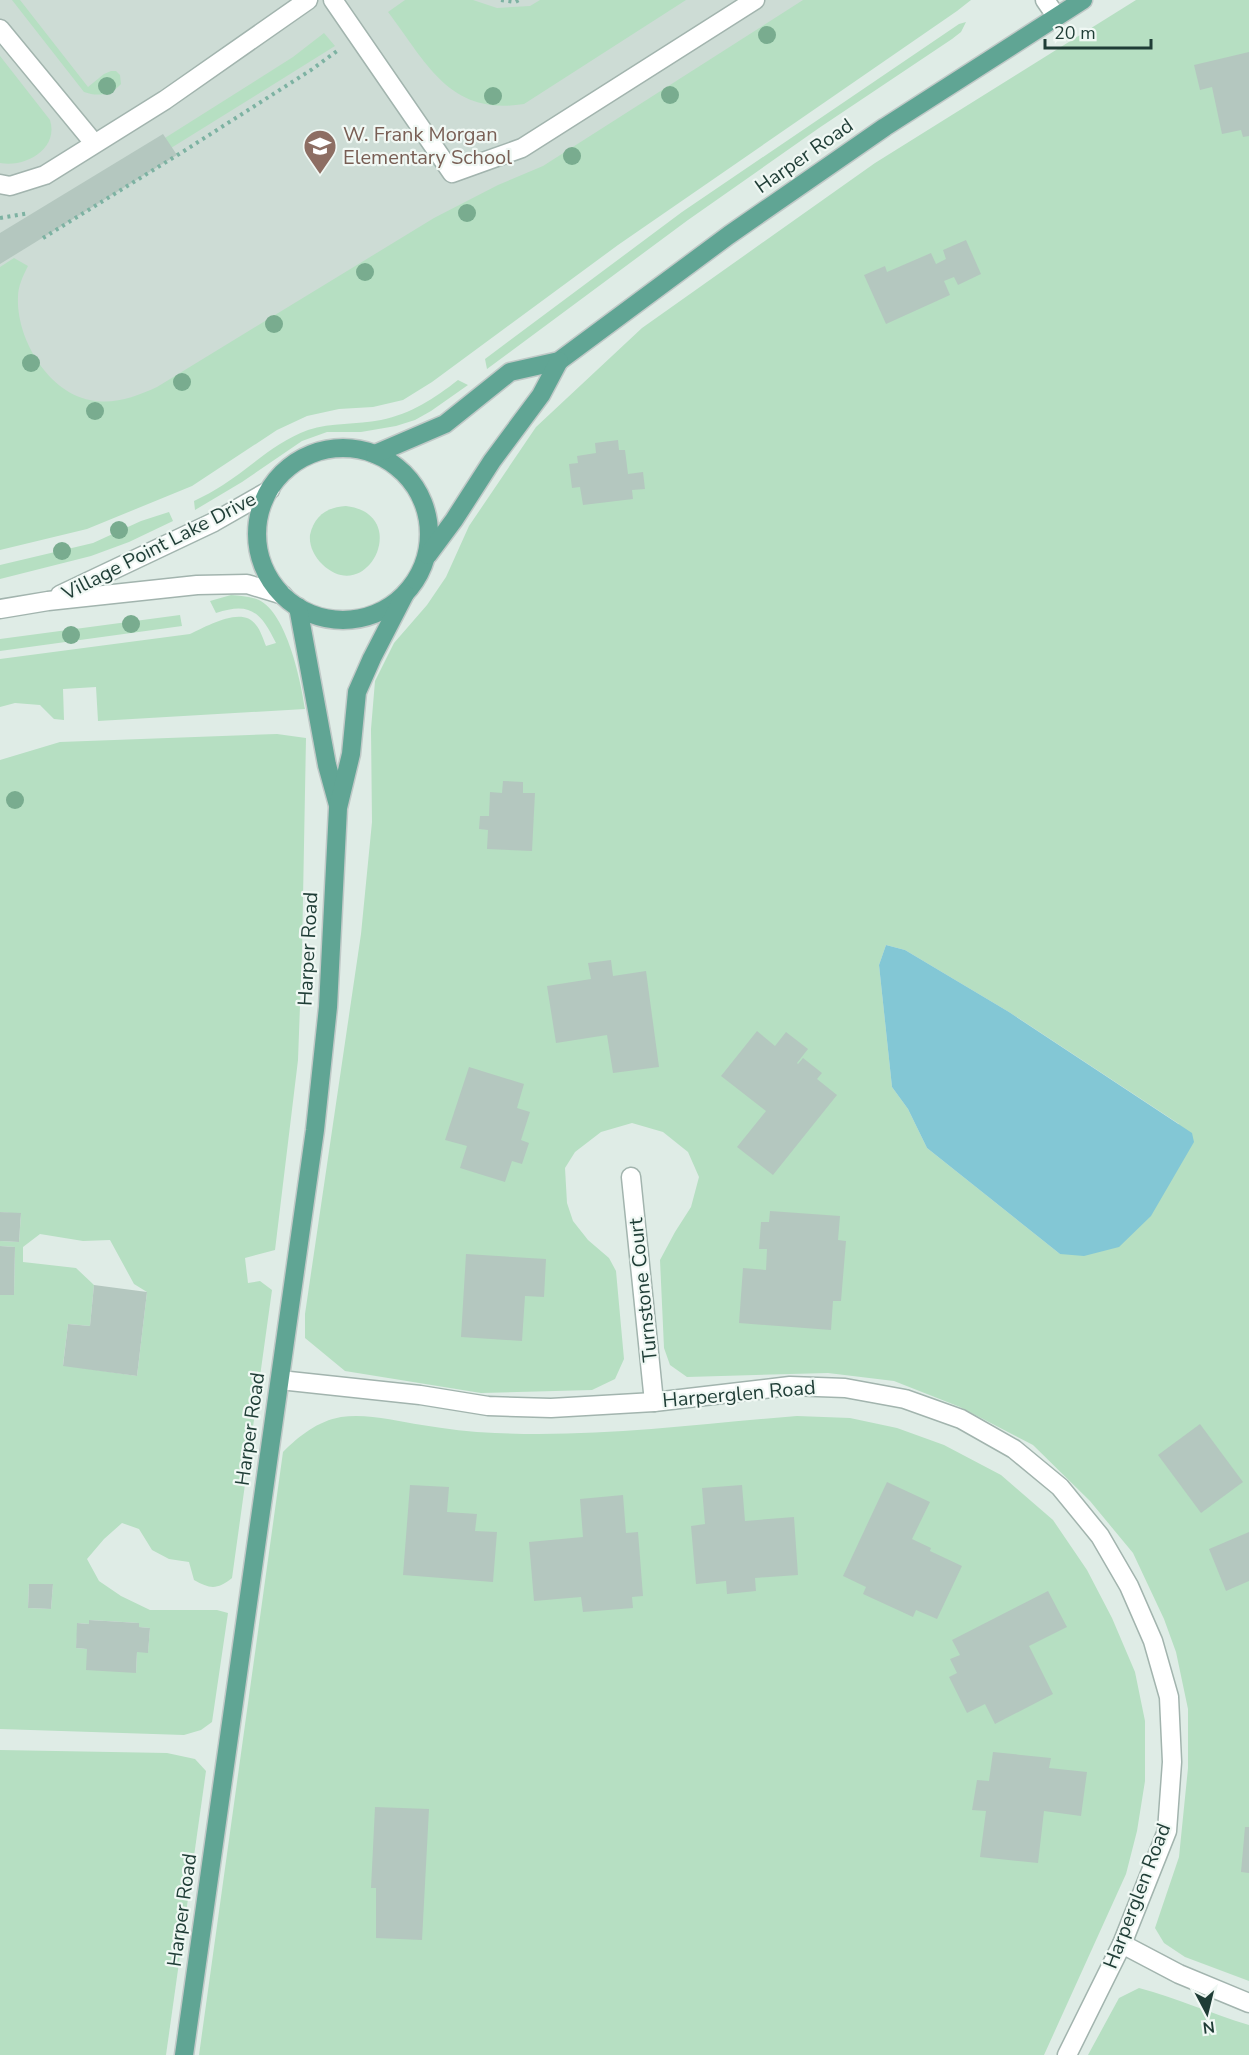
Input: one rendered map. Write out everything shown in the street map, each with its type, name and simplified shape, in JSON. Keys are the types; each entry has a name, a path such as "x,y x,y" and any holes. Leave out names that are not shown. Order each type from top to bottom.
{"main road":[{"name":"Harper Road","path":"426,558 492,461 541,395 560,361 729,235 885,127 1083,0"},
{"name":"Harper Road","path":"375,454 445,424 510,372 560,361"},
{"path":"352,448 375,454 397,467 414,485 426,508 430,533 426,558 418,577 405,594 387,608 365,617 342,620 319,616 298,607 283,595 269,577 260,556 257,534 262,508 270,490 285,471 305,457 328,449 352,448"},
{"name":"Harper Road","path":"184,2055 315,1130 326,1018 338,808 351,754 357,692 405,594"},
{"name":"Harper Road","path":"298,607 327,765 338,808"}],"street":[{"path":"0,184 10,186 45,175 165,100 308,0"},
{"path":"333,0 452,173 522,148 755,0"},
{"path":"1045,0 1056,16"},
{"path":"0,29 94,143"},
{"name":"Village Point Lake Drive","path":"48,601 214,522 270,490"},
{"name":"Village Point Lake Drive","path":"0,609 48,601 197,585 247,584 283,595"},
{"name":"Turnstone Court","path":"631,1178 654,1402"},
{"name":"Harperglen Road","path":"280,1380 420,1395 488,1406 551,1408 654,1402 790,1386 845,1388 905,1399 961,1419 1014,1449 1060,1487 1100,1536 1129,1586 1153,1641 1168,1697 1172,1762 1167,1831 1122,1944 1067,2055"},
{"path":"1122,1944 1179,1974 1249,2003"}],"path":[{"path":"501,0 515,2 519,0"},
{"path":"43,238 291,83 358,35"}],"shaded area":[{"name":"W. Frank Morgan Elementary School","path":"0,0 896,0 0,502"}],"green space":[{"path":"12,0 20,0 88,87 111,71 116,71 120,75 121,84 113,91 104,94 84,92"},
{"path":"405,0 473,0 497,8 530,6 540,0 686,0 524,104 498,106 477,102 458,94 428,67 388,12"},
{"path":"803,0 971,0 618,245 432,382 403,400 373,407 339,409 307,416 277,430 192,486 87,529 0,550 0,267 14,258 28,266 19,289 19,313 22,329 29,345 48,375 75,395 90,400 116,401 132,397 157,387 434,218 498,185 543,166"},
{"path":"1136,0 1249,0 1249,1981 1185,1957 1164,1943 1155,1928 1179,1857 1188,1768 1188,1709 1176,1652 1164,1619 1133,1553 1090,1501 1033,1445 960,1407 894,1381 828,1373 687,1377 670,1365 664,1348 660,1260 691,1207 699,1177 688,1152 663,1132 632,1123 601,1132 575,1152 565,1168 567,1203 573,1221 588,1240 609,1258 616,1271 624,1359 615,1379 592,1390 481,1393 345,1371 305,1338 305,1314 361,934 372,822 371,729 375,681 394,643 427,605 446,577 469,526 536,427 642,328 875,163","holes":["886,945 905,950 1009,1012 1179,1124 1060,1254 927,1148 908,1109 892,1087 879,965"]},
{"path":"966,22 961,32 952,39 819,128 688,220 487,369 485,359 682,212 959,24"},
{"path":"324,33 335,46 163,153 157,143 293,57"},
{"path":"0,56 50,120 51,130 50,140 38,154 10,164 0,163"},
{"path":"458,380 468,385 415,420 361,432 327,432 302,441 242,482 195,510 194,501 223,485 296,435 317,427 372,422 402,414 431,399"},
{"path":"346,506 366,513 377,525 380,539 376,554 367,567 354,575 339,574 322,564 314,554 310,543 312,528 318,518 333,508"},
{"path":"169,512 173,521 129,542 91,556 0,579 0,565 93,543 141,521"},
{"path":"231,595 259,600 277,619 291,649 305,709 98,721 96,687 63,689 64,720 54,719 40,705 15,703 0,707 0,659 190,634 233,617 250,619 261,632 266,646 276,643 265,624 254,612 238,608 216,613 210,601"},
{"path":"180,615 182,626 0,651 0,639"},
{"path":"277,734 306,738 298,1060 275,1250 245,1258 248,1283 260,1281 272,1290 232,1578 222,1585 213,1587 194,1580 189,1562 169,1559 152,1550 139,1529 122,1523 87,1559 99,1581 121,1596 150,1610 217,1610 228,1613 212,1722 201,1730 184,1735 0,1729 0,1295 14,1295 15,1247 0,1246 0,1241 19,1242 21,1214 0,1212 0,760 60,742","holes":["40,1234 83,1241 110,1240 134,1284 147,1292 137,1376 63,1365 68,1324 90,1326 94,1285 76,1268 23,1262 23,1247","29,1584 53,1584 51,1609 28,1608","90,1620 139,1623 139,1627 150,1628 148,1652 137,1652 136,1673 87,1649 76,1648 78,1623 89,1624"]},
{"path":"351,1416 382,1418 468,1431 570,1434 797,1416 850,1418 897,1428 944,1445 1001,1475 1053,1520 1087,1570 1112,1618 1135,1672 1145,1721 1145,1781 1137,1831 1126,1874 1044,2055 199,2055 283,1452 302,1435 317,1426 333,1419"},
{"path":"0,1750 167,1753 195,1759 206,1771 166,2055 0,2055"},
{"path":"1139,1988 1249,2025 1249,2055 1088,2055 1119,1998"}],"water":[{"path":"886,945 905,950 1009,1012 1192,1133 1194,1142 1151,1216 1119,1247 1084,1256 1060,1254 927,1148 908,1109 892,1087 879,965"}],"building":[{"path":"1249,52 1249,136 1243,137 1241,130 1222,134 1212,87 1200,90 1194,65"},
{"path":"163,134 177,155 0,264 0,233"},
{"path":"966,240 981,274 958,285 954,277 944,281 950,295 886,324 864,275 885,266 887,272 931,253 936,264 946,259 943,250"},
{"path":"618,440 619,450 625,450 628,474 643,472 645,489 632,490 633,499 583,505 580,487 572,488 569,464 578,463 577,456 596,453 595,443"},
{"path":"503,781 523,782 523,793 535,793 532,851 487,849 488,830 479,829 480,816 489,816 490,792 502,793"},
{"path":"611,960 613,976 646,971 659,1067 613,1073 607,1035 556,1043 547,986 591,979 588,963"},
{"path":"757,1031 775,1046 786,1032 808,1049 797,1063 803,1058 822,1073 817,1079 837,1095 773,1175 737,1147 766,1111 721,1076"},
{"path":"469,1067 524,1084 517,1108 530,1112 521,1140 529,1143 522,1164 512,1161 505,1182 460,1168 467,1146 445,1140"},
{"path":"770,1211 840,1216 838,1240 846,1241 841,1301 833,1301 831,1330 739,1323 743,1268 766,1270 767,1249 759,1249 761,1222 769,1222"},
{"path":"0,1212 21,1213 19,1242 0,1241"},
{"path":"0,1246 15,1247 14,1295 0,1295"},
{"path":"466,1254 546,1259 544,1297 525,1296 522,1341 461,1337"},
{"path":"94,1285 147,1292 137,1376 63,1366 68,1324 90,1326"},
{"path":"1200,1424 1243,1482 1201,1513 1158,1455"},
{"path":"887,1482 930,1502 912,1539 931,1548 930,1551 962,1566 937,1619 916,1610 913,1617 863,1594 866,1587 843,1576"},
{"path":"410,1485 449,1487 447,1512 477,1514 475,1531 497,1532 493,1582 403,1575"},
{"path":"742,1485 745,1521 794,1517 798,1575 755,1578 756,1591 727,1594 726,1581 696,1584 691,1526 705,1524 702,1488"},
{"path":"623,1495 626,1533 638,1532 643,1596 632,1597 633,1608 583,1612 581,1597 534,1601 529,1542 583,1537 580,1499"},
{"path":"1249,1532 1249,1581 1226,1591 1209,1549"},
{"path":"29,1584 53,1584 51,1609 28,1608"},
{"path":"1048,1591 1067,1627 1029,1646 1053,1694 995,1724 985,1704 967,1713 949,1677 957,1673 950,1659 960,1655 952,1640"},
{"path":"89,1620 139,1623 139,1627 150,1628 148,1653 137,1652 136,1673 86,1670 87,1649 76,1648 77,1623 89,1624"},
{"path":"993,1752 1051,1758 1049,1768 1087,1772 1081,1816 1044,1811 1038,1863 980,1857 986,1811 972,1810 977,1780 989,1781"},
{"path":"375,1807 429,1809 422,1940 376,1938 376,1888 371,1888"},
{"path":"1245,1827 1249,1827 1249,1873 1241,1872"}],"place":[{"name":"W. Frank Morgan Elementary School","path":"320,175"}]}
